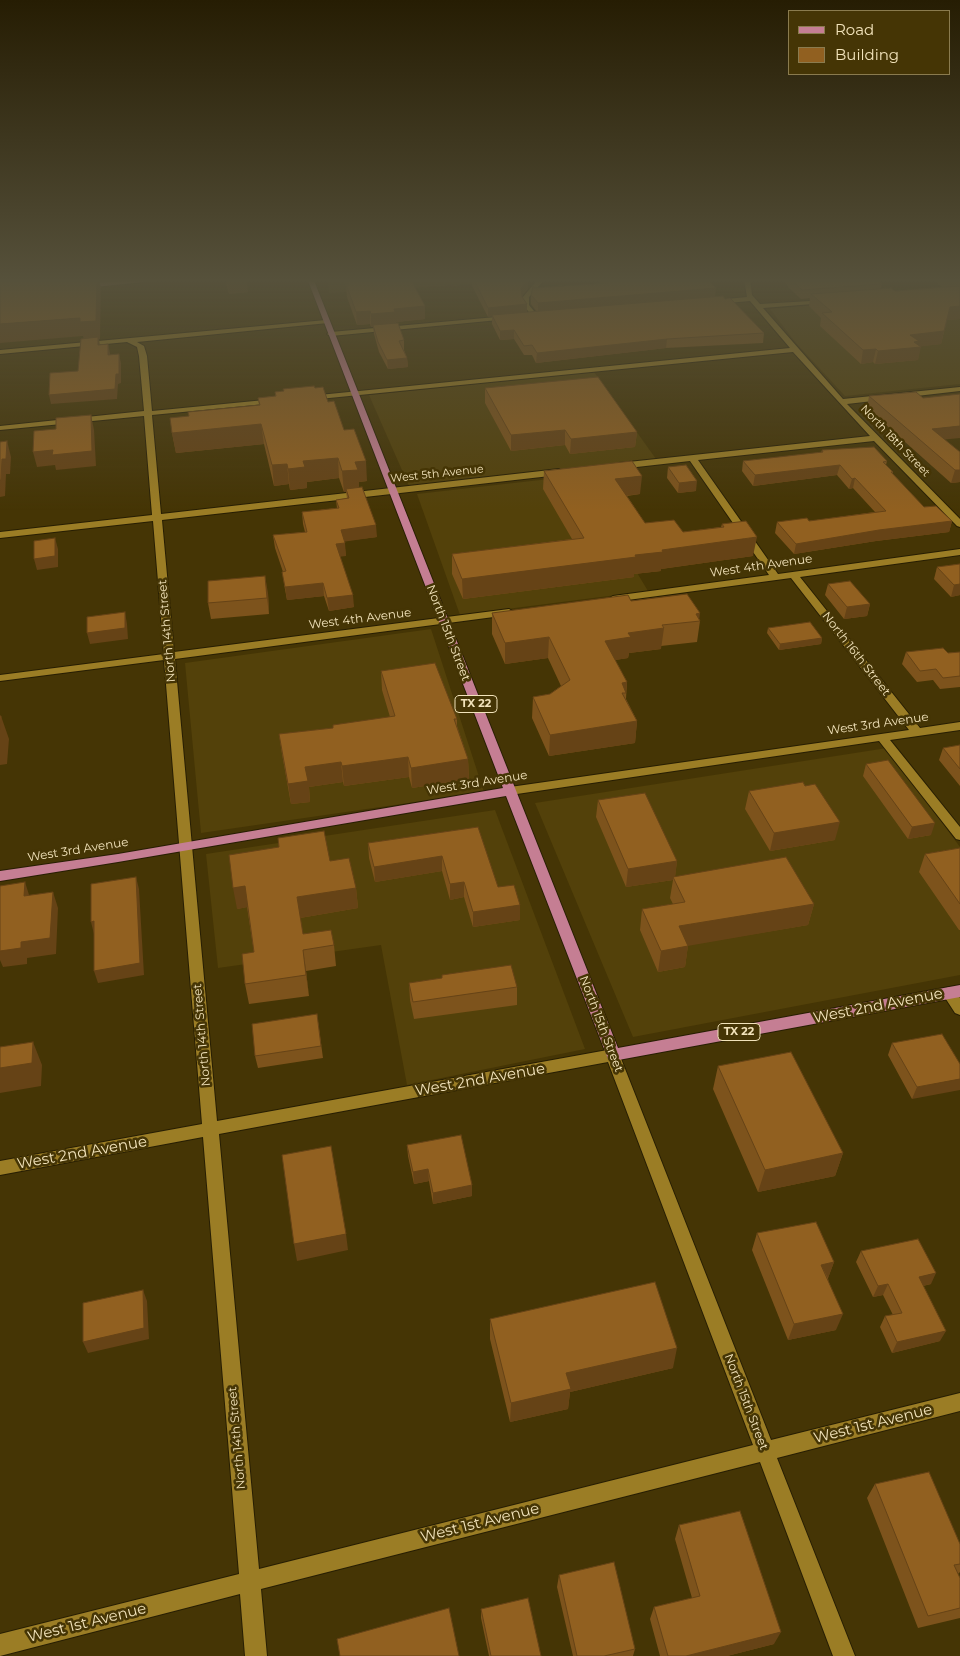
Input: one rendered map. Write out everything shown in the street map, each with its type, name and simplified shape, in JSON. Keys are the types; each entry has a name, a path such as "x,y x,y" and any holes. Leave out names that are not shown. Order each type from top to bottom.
{"main road":[{"name":"TX 22","path":"340,355 355,393"},
{"name":"North 15th Street","path":"355,393 613,1055"},
{"name":"West 3rd Avenue","path":"0,876 510,791"},
{"name":"West 2nd Avenue","path":"613,1055 955,992"}],"street":[{"name":"North 14th Street","path":"143,355 256,1656"},
{"path":"296,399 741,355"},
{"name":"North 18th Street","path":"800,355 841,402 960,524"},
{"path":"841,402 960,389"},
{"path":"0,428 286,400"},
{"path":"614,467 876,438"},
{"path":"692,458 775,577"},
{"name":"West 5th Avenue","path":"0,535 568,471"},
{"name":"West 4th Avenue","path":"606,600 960,552"},
{"name":"North 16th Street","path":"793,574 918,733"},
{"name":"West 4th Avenue","path":"0,678 520,611"},
{"name":"West 3rd Avenue","path":"510,791 960,726"},
{"path":"883,738 960,836"},
{"path":"955,992 960,1009"},
{"name":"West 2nd Avenue","path":"0,1168 613,1055"},
{"name":"North 15th Street","path":"613,1055 844,1656"},
{"name":"West 1st Avenue","path":"0,1645 960,1402"}],"shaded area":[{"path":"807,355 960,355 960,384 845,396"},
{"path":"594,372 656,459 409,486 369,395"},
{"path":"602,473 612,531 648,591 460,615 417,494"},
{"path":"431,629 484,792 201,833 185,663"},
{"path":"887,748 960,847 960,975 633,1037 535,803"},
{"path":"495,810 585,1049 407,1085 381,945 218,968 206,854"}],"building":[{"path":"79,355 119,355 119,374 116,374 115,389 49,395 50,373 78,371"},
{"path":"385,355 406,355 407,358 387,360"},
{"path":"598,377 637,432 571,439 565,430 511,435 485,388"},
{"path":"314,386 315,388 323,387 328,402 334,401 344,430 354,429 366,461 355,462 358,470 342,471 338,458 303,461 305,467 288,469 287,464 272,465 261,424 172,433 170,418 189,416 188,412 260,405 258,398 276,396 275,392 284,391 283,389"},
{"path":"916,392 923,398 960,394 960,426 932,429 960,452 960,470 955,470 869,396"},
{"path":"91,415 92,451 52,455 53,450 33,452 34,431 56,429 56,418"},
{"path":"7,441 6,459 2,459 0,480 0,442"},
{"path":"874,447 887,461 883,462 893,472 891,472 924,507 936,506 952,521 879,530 796,544 777,522 807,518 809,521 886,511 840,465 755,475 743,461 823,452 822,450"},
{"path":"632,461 642,476 615,479 645,523 674,520 683,532 724,527 722,524 746,521 757,537 662,550 663,552 635,555 636,557 462,579 452,554 584,538 544,471"},
{"path":"686,465 697,481 679,483 668,467"},
{"path":"362,487 376,525 341,530 345,543 336,544 353,595 327,598 323,583 285,587 282,572 286,571 273,535 307,532 302,512 339,508 336,500 349,498 346,489"},
{"path":"55,538 55,556 34,559 34,541"},
{"path":"960,564 960,584 954,585 937,567"},
{"path":"265,576 267,598 208,603 208,581"},
{"path":"850,581 870,604 847,607 828,584"},
{"path":"687,594 700,613 696,614 700,621 662,625 664,628 628,633 631,637 605,641 627,682 622,683 626,693 622,693 637,721 550,735 533,697 550,694 570,680 549,637 505,643 492,613 628,595 631,601"},
{"path":"125,612 125,628 87,633 87,617"},
{"path":"810,622 822,638 780,644 768,628"},
{"path":"943,648 948,653 960,652 960,676 943,678 936,669 920,671 906,652"},
{"path":"435,663 457,719 454,719 468,759 411,768 408,757 342,766 341,762 305,767 308,781 288,784 279,734 333,728 333,725 395,716 381,671"},
{"path":"960,745 960,769 943,748"},
{"path":"888,760 935,823 912,827 866,764"},
{"path":"803,782 805,786 815,784 840,822 774,833 749,791"},
{"path":"645,793 677,861 628,869 598,800"},
{"path":"478,827 498,887 514,885 520,905 473,912 464,882 450,884 442,856 374,867 368,843"},
{"path":"324,831 330,861 349,858 356,888 297,897 303,934 331,930 334,945 303,950 306,975 245,984 242,954 254,952 245,886 233,888 229,855 279,847 278,838"},
{"path":"960,848 960,904 925,854"},
{"path":"786,857 814,904 679,926 688,946 661,951 642,909 685,902 673,877"},
{"path":"136,877 140,963 94,971 94,921 91,922 91,884"},
{"path":"25,882 24,896 53,892 50,938 21,942 21,948 0,951 0,886"},
{"path":"511,965 517,987 413,1002 409,983 442,978 442,975"},
{"path":"317,1014 321,1046 255,1056 252,1024"},
{"path":"942,1034 960,1064 960,1079 917,1087 892,1043"},
{"path":"33,1042 32,1063 0,1068 0,1047"},
{"path":"791,1052 843,1153 765,1170 718,1066"},
{"path":"461,1135 472,1185 433,1193 428,1169 413,1172 407,1145"},
{"path":"331,1146 346,1234 294,1244 282,1155"},
{"path":"816,1222 834,1262 821,1265 843,1314 794,1324 757,1233"},
{"path":"918,1239 936,1273 919,1277 946,1331 897,1342 885,1316 902,1313 888,1284 878,1286 861,1251"},
{"path":"655,1282 677,1348 566,1373 571,1389 511,1403 490,1319"},
{"path":"143,1290 144,1328 83,1342 83,1303"},
{"path":"929,1472 960,1544 960,1564 954,1565 960,1578 960,1608 928,1616 875,1484"},
{"path":"740,1511 781,1632 686,1656 668,1656 654,1607 700,1596 679,1525"},
{"path":"614,1562 635,1649 604,1656 577,1656 559,1575"},
{"path":"528,1598 541,1656 491,1656 481,1609"},
{"path":"449,1608 459,1656 340,1656 337,1639"}]}
